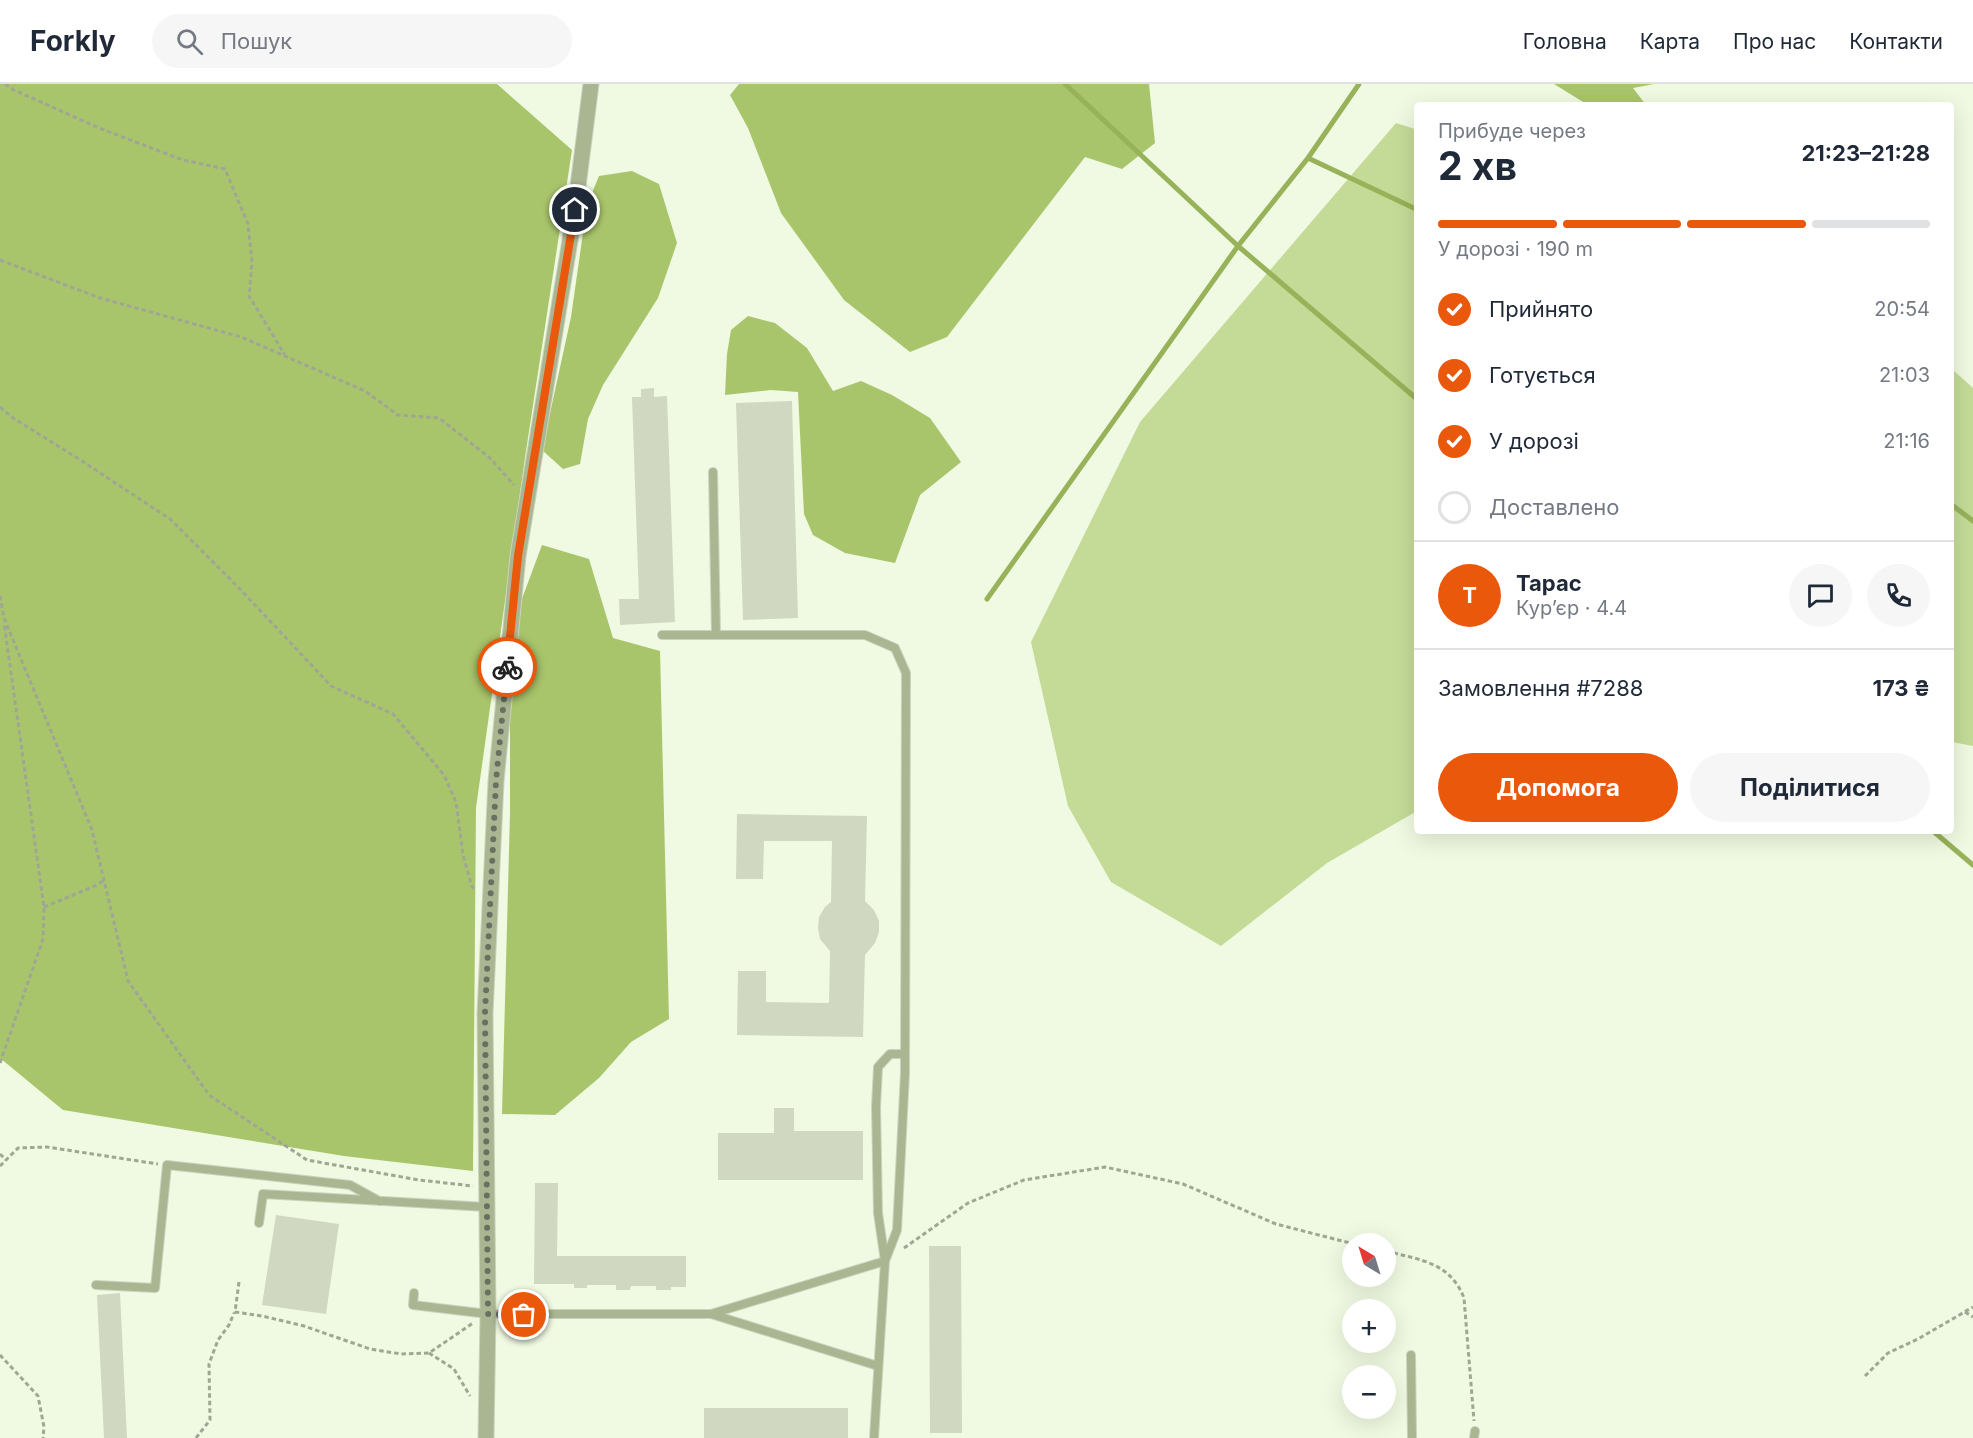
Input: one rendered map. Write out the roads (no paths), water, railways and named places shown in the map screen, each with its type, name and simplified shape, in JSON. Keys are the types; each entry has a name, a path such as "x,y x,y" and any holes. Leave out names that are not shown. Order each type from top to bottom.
{"street":[{"path":"486,1438 488,1314 485,1013 496,781 518,556 575,210 591,84"}],"lane":[{"path":"713,472 716,635"},
{"path":"662,635 866,636 895,648 906,673 905,1054 897,1230 885,1261"},
{"path":"874,1438 885,1261 878,1213 876,1107 878,1067 890,1054 905,1054"},
{"path":"96,1286 155,1288 167,1165 350,1185 379,1201"},
{"path":"259,1223 263,1194 486,1207"},
{"path":"414,1293 413,1305 488,1314 711,1314 885,1261"},
{"path":"711,1314 878,1366"},
{"path":"1411,1355 1412,1438"}],"waterway":[{"path":"1065,84 1238,246 1414,397"},
{"path":"987,599 1238,246 1308,158 1359,84"},
{"path":"1308,158 1414,208"},
{"path":"1954,507 1973,521"},
{"path":"1937,834 1973,865"}]}
